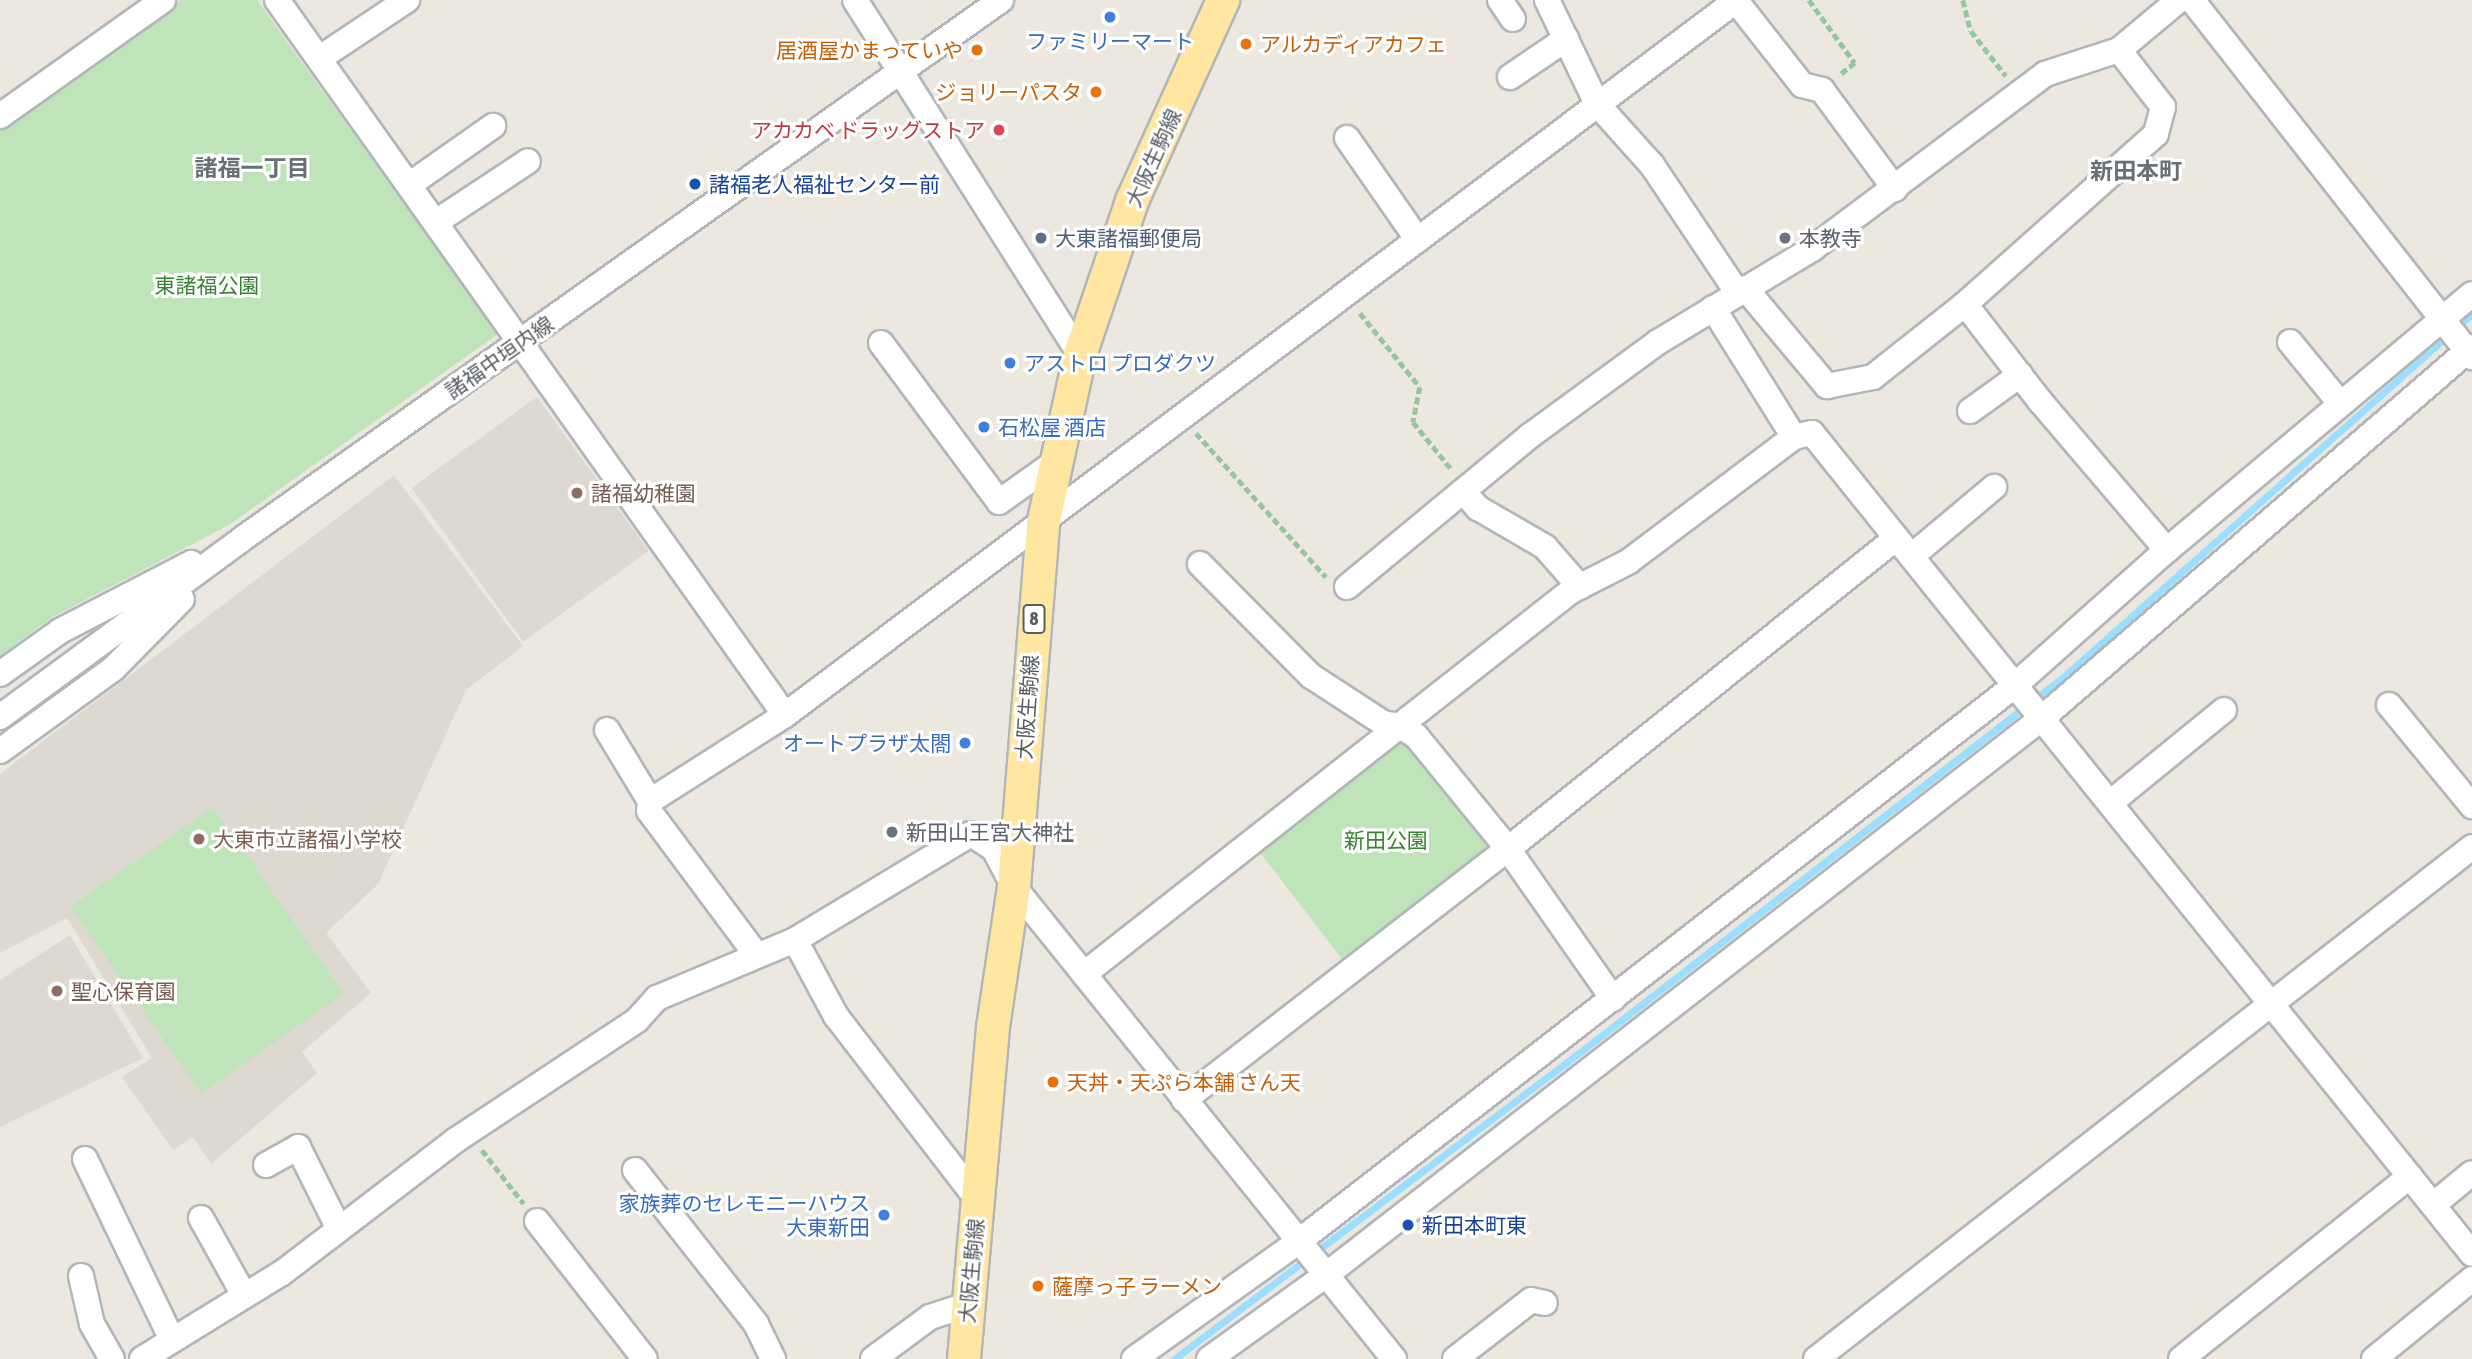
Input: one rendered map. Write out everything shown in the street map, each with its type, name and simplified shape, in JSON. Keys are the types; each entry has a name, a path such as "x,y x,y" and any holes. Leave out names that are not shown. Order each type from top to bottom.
{"main road":[{"name":"大阪生駒線","path":"964,1359 993,1027 1014,887 1043,524 1080,355 1132,201 1223,0"}],"street":[{"path":"0,116 132,8 163,0"},
{"path":"277,0 785,715"},
{"path":"320,58 407,0"},
{"path":"855,0 1080,355"},
{"name":"諸福中垣内線","path":"0,717 242,539 1001,0"},
{"path":"1547,0 1597,104 1653,165 1741,290 1827,386 1873,377 1965,304 2156,134 2163,107 2119,50"},
{"path":"650,801 785,715 1184,418 1736,0 1802,85 1822,90 1895,189"},
{"path":"1347,587 1464,490 1647,350 1812,249 2045,74 2119,50 2179,0"},
{"path":"1135,1359 1311,1258 2028,704 2468,350 2192,0"},
{"path":"1510,77 1566,39"},
{"path":"409,185 493,126"},
{"path":"1347,138 1418,240"},
{"path":"436,222 528,161"},
{"path":"1209,1359 1311,1258 1613,999 2028,704 2167,550 2340,402 2472,294"},
{"path":"1965,304 2020,375 2167,550"},
{"path":"1713,308 1794,437"},
{"path":"881,342 999,502 1058,460"},
{"path":"2290,342 2340,402"},
{"path":"1970,411 2020,375"},
{"path":"1084,974 1580,587 1628,562 1794,437 1812,433 2028,704 2274,1002 2472,1254"},
{"path":"1184,1100 1904,547 1994,487"},
{"path":"1464,490 1478,508 1545,547 1580,587"},
{"path":"0,674 60,631 116,599 242,539"},
{"path":"0,751 113,669 242,539"},
{"path":"1200,564 1311,676 1383,723 1400,726 1416,737 1508,849 1613,999"},
{"path":"2389,705 2472,806"},
{"path":"2110,803 2224,710"},
{"path":"607,730 650,801 649,811 755,953"},
{"path":"147,1357 171,1338 244,1295 339,1229 467,1132 637,1020 657,998 755,953 795,940 971,834 994,849 1014,887 1394,1359"},
{"path":"1816,1359 2472,847"},
{"path":"795,940 836,1016 977,1199"},
{"path":"266,1165 298,1147 339,1229"},
{"path":"85,1159 171,1338"},
{"path":"635,1170 756,1324 773,1359"},
{"path":"2433,1205 2472,1173"},
{"path":"2181,1359 2410,1176"},
{"path":"201,1218 244,1295"},
{"path":"537,1222 645,1359"},
{"path":"81,1276 92,1324 112,1359"},
{"path":"2374,1359 2472,1279"},
{"path":"1455,1359 1531,1300 1545,1303"},
{"path":"873,1359 930,1317 968,1305"}],"path":[{"path":"1809,0 1855,63 1822,90"},
{"path":"1962,0 1971,31 2020,94"},
{"path":"1345,295 1420,387 1413,422 1464,490"},
{"path":"1184,418 1334,586 1347,587"},
{"path":"467,1132 537,1222"}],"shaded area":[{"path":"537,397 649,551 523,642 412,488"},
{"name":"大東市立諸福小学校","path":"394,475 523,646 466,690 378,884 326,933 371,993 302,1052 317,1073 211,1164 193,1137 173,1150 122,1077 152,1058 67,918 0,953 0,774"},
{"path":"70,935 143,1058 0,1127 0,980"}],"green space":[{"name":"東諸福公園","path":"181,0 257,0 498,334 229,525 51,618 0,656 0,127"},
{"name":"新田公園","path":"1409,739 1490,839 1485,856 1345,963 1258,850 1391,740"},
{"path":"213,807 344,994 201,1094 70,907"}],"waterway":[{"path":"1174,1359 1575,1056 2063,677 2472,314"}],"place":[{"name":"ファミリーマート","path":"1110,17"},
{"name":"アルカディアカフェ","path":"1246,44"},
{"name":"居酒屋かまっていや","path":"977,50"},
{"name":"ジョリーパスタ","path":"1096,92"},
{"name":"アカカベ ドラッグストア","path":"999,130"},
{"name":"諸福老人福祉センター前","path":"695,184"},
{"name":"大東諸福郵便局","path":"1041,238"},
{"name":"本教寺","path":"1785,238"},
{"name":"アストロ プロダクツ","path":"1010,363"},
{"name":"石松屋 酒店","path":"984,427"},
{"name":"諸福幼稚園","path":"577,493"},
{"name":"オートプラザ太閤","path":"965,743"},
{"name":"新田山王宮大神社","path":"892,832"},
{"name":"大東市立諸福小学校","path":"199,839"},
{"name":"聖心保育園","path":"57,991"},
{"name":"天丼・天ぷら本舗 さん天","path":"1053,1082"},
{"name":"家族葬のセレモニーハウス 大東新田","path":"884,1215"},
{"name":"新田本町東","path":"1408,1225"},
{"name":"薩摩っ子 ラーメン","path":"1038,1286"}],"district":[{"name":"諸福一丁目","path":"252,168"},
{"name":"新田本町","path":"2136,171"}]}
